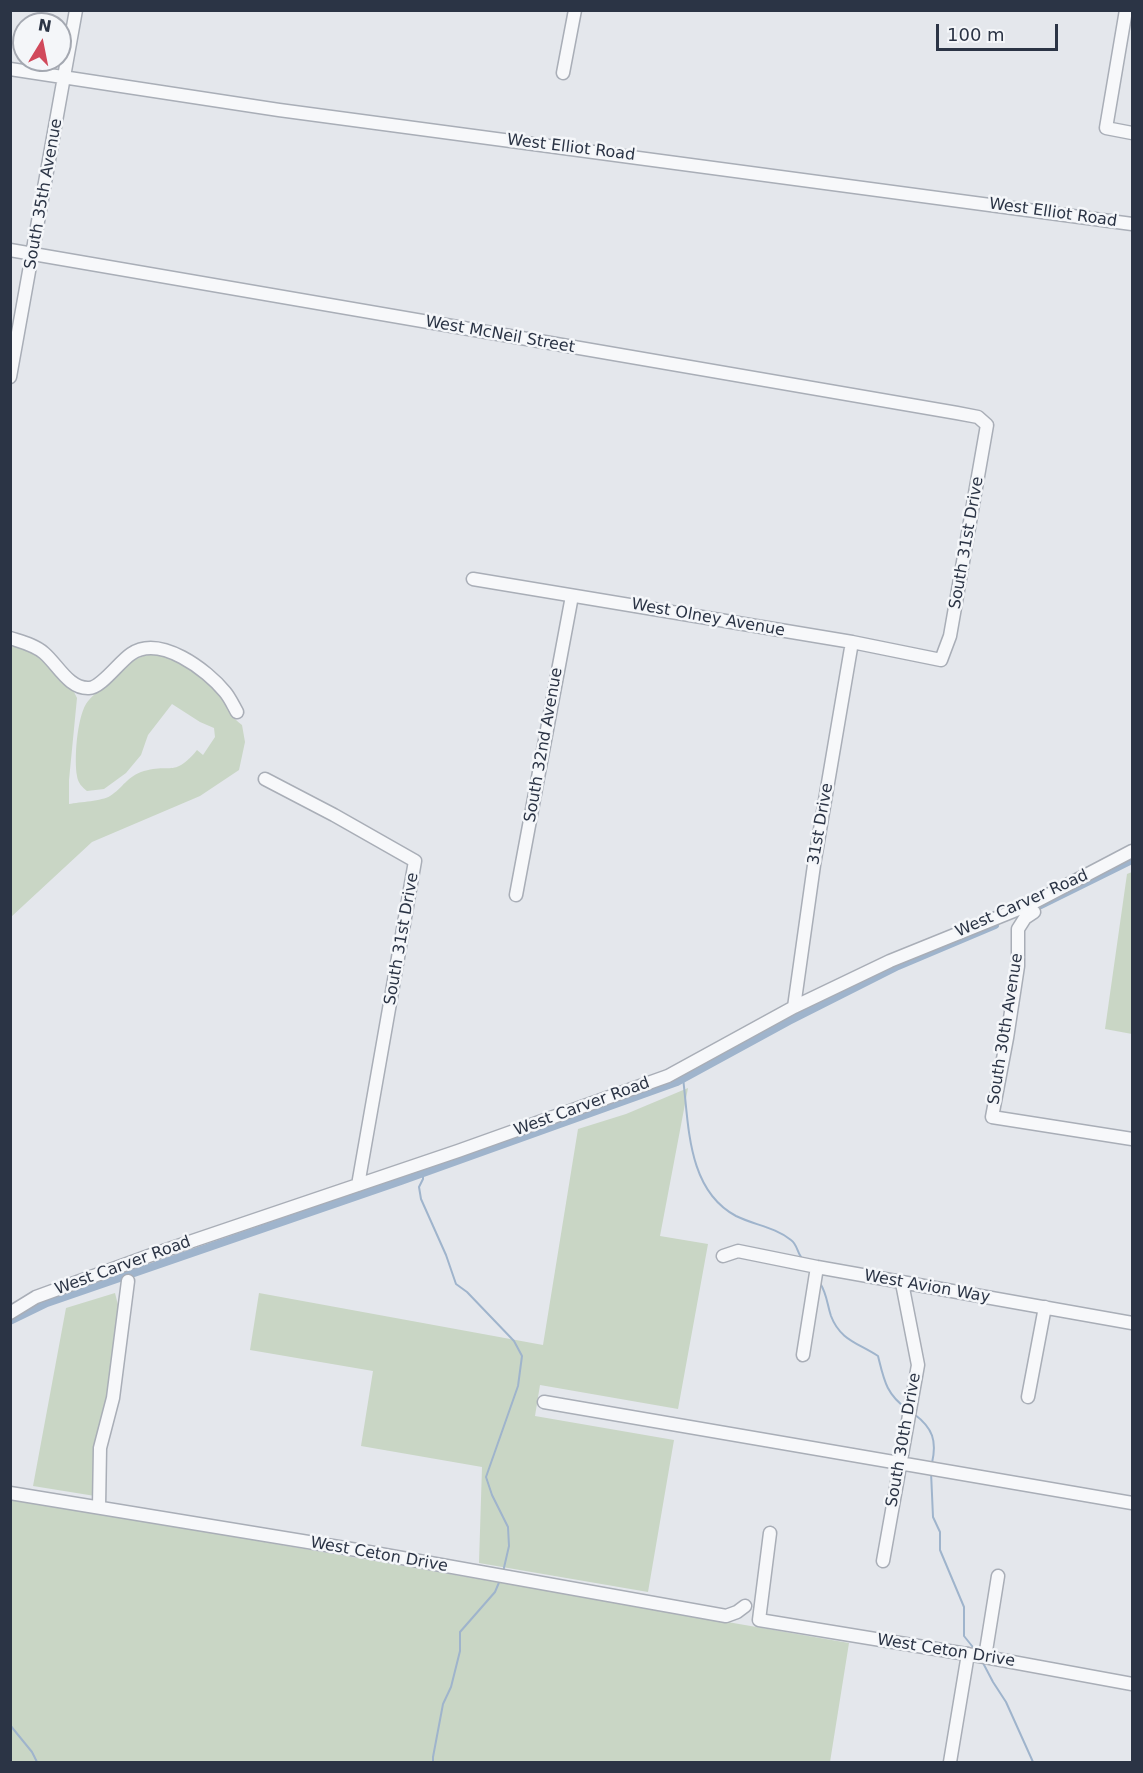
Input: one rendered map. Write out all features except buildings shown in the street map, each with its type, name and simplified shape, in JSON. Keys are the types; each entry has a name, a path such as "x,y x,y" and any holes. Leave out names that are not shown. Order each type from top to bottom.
{"street":[{"name":"South 35th Avenue","path":"10,377 76,10"},
{"path":"563,73 574,10"},
{"path":"1128,13 1106,128 1132,133"},
{"name":"West Elliot Road","path":"10,69 290,112 1132,224"},
{"name":"West McNeil Street","path":"10,250 957,413 978,417 987,425"},
{"name":"South 31st Drive","path":"941,660 950,636 987,425"},
{"name":"West Olney Avenue","path":"474,579 852,642 941,660"},
{"name":"South 32nd Avenue","path":"516,895 572,596"},
{"path":"10,638 27,643 43,652 76,686 90,688 100,686 109,673 132,653 148,648 161,648 180,656 210,676 227,694 237,712"},
{"name":"31st Drive","path":"794,1007 814,864 852,642"},
{"name":"South 31st Drive","path":"265,779 416,861 358,1185"},
{"name":"West Carver Road","path":"10,1313 36,1297 143,1258 668,1076 794,1007 890,961 1031,904 1132,852"},
{"name":"South 30th Avenue","path":"1034,912 1025,918 1018,929 1018,966 992,1117 1132,1139"},
{"name":"West Avion Way","path":"723,1256 738,1251 902,1283 1132,1323"},
{"path":"803,1355 817,1267"},
{"path":"99,1507 100,1448 113,1398 128,1281"},
{"name":"South 30th Drive","path":"882,1561 918,1365 902,1283"},
{"path":"1028,1397 1045,1307"},
{"path":"544,1402 1132,1503"},
{"name":"West Ceton Drive","path":"10,1493 363,1551 726,1616 745,1606"},
{"name":"West Ceton Drive","path":"770,1533 759,1620 968,1654 1132,1684"},
{"path":"985,1657 998,1576"},
{"path":"950,1762 968,1654"}],"green space":[{"path":"11,646 31,652 46,662 77,698 69,780 69,804 106,798 133,776 144,771 177,767 197,750 203,755 215,737 214,728 172,704 148,735 141,755 126,773 104,789 87,791 82,786 77,776 76,750 80,719 86,704 127,665 142,656 151,654 172,657 201,675 220,694 233,717 242,725 245,742 239,770 200,796 92,842 11,917"},
{"path":"1132,872 1132,1034 1105,1029 1127,874"},
{"path":"688,1088 660,1236 708,1244 678,1409 540,1385 535,1416 674,1440 648,1592 479,1563 482,1467 361,1446 373,1371 250,1350 259,1293 543,1345 578,1129 626,1114"},
{"path":"115,1293 119,1309 95,1496 33,1486 66,1308"},
{"path":"10,1498 849,1643 830,1762 11,1762"}],"waterway":[{"path":"1041,905 1132,860"},
{"path":"10,1321 47,1303 401,1181 677,1082 789,1021 898,966 995,925"},
{"path":"683,1078 693,1155 708,1190 720,1205 736,1216 778,1232 791,1240 803,1259"},
{"path":"423,1173 419,1187 421,1199 456,1284 467,1292 514,1341 522,1356 518,1386 486,1477 508,1527 509,1546 503,1572"},
{"path":"820,1283 831,1316 839,1331 878,1356 890,1392 907,1409"},
{"path":"914,1414 926,1424 932,1435 934,1442 932,1463"},
{"path":"931,1472 933,1517 940,1532 940,1550 964,1607 964,1636 976,1651"},
{"path":"433,1762 443,1704 451,1687 460,1651 460,1632 495,1592 500,1580"},
{"path":"982,1661 1006,1702 1033,1762"},
{"path":"10,1725 32,1752 37,1762"}]}
